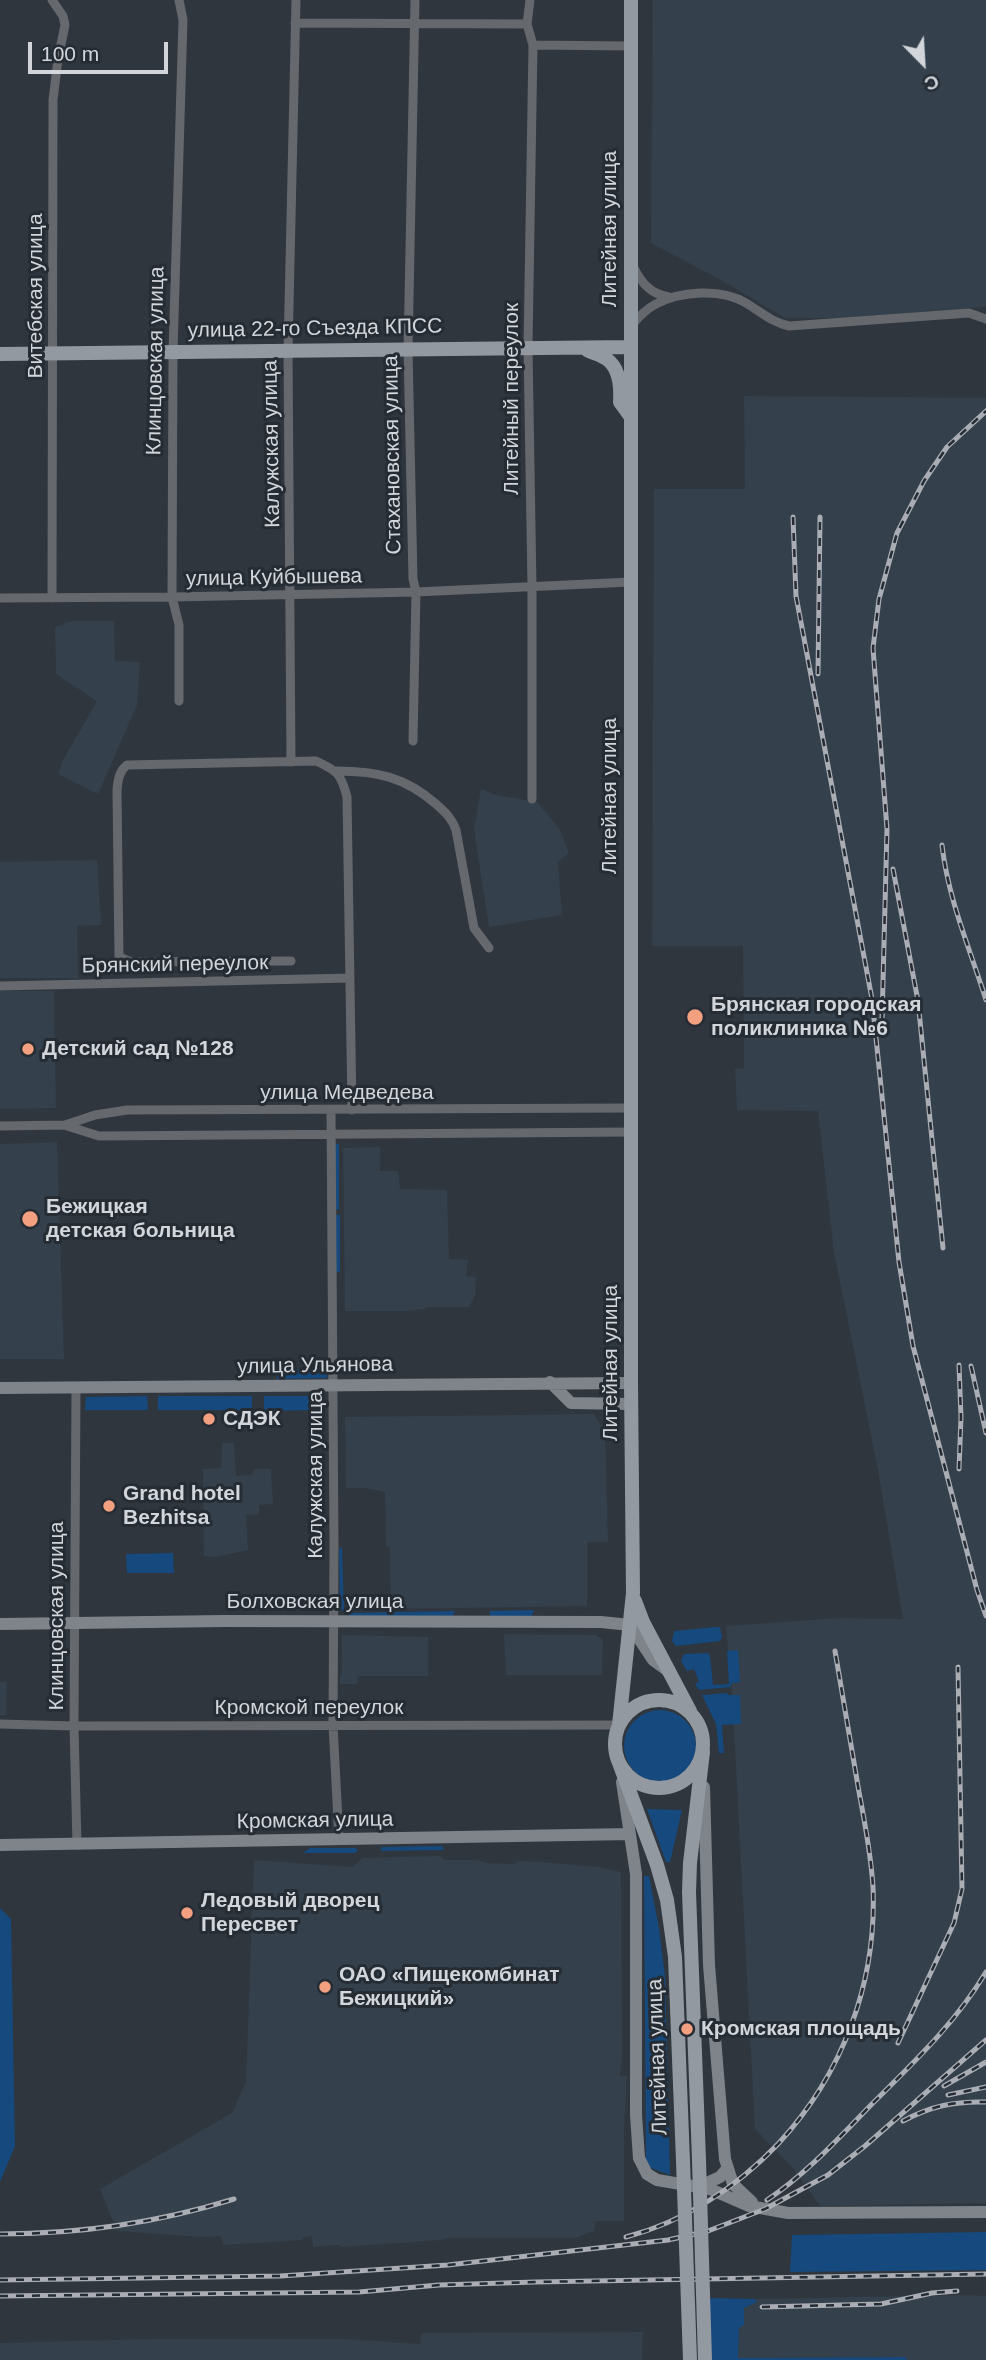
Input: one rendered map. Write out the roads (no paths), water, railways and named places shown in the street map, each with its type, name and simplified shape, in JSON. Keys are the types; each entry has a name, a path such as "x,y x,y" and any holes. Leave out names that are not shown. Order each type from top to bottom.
{"main road":[{"name":"Литейная улица","path":"619,1725 634,1593 631,1404 631,0"},
{"path":"583,347 614,365 621,383 620,402 631,416"},
{"name":"улица 22-го Съезда КПСС","path":"0,354 631,347"},
{"path":"551,1382 571,1403 631,1404"},
{"name":"улица Ульянова","path":"0,1388 631,1383"},
{"name":"Литейная улица","path":"634,1593 643,1622 692,1714"},
{"name":"Болховская улица","path":"0,1624 601,1622 630,1625"},
{"path":"630,1625 653,1660 669,1671"},
{"path":"765,2209 736,2189 727,2169 709,1965 701,1728 692,1714 676,1703 657,1699 639,1704 631,1710 619,1725 615,1743 636,1874 636,2115 639,2158 647,2174 657,2180 710,2189 741,2203 765,2209 810,2214 986,2212"},
{"name":"Литейная улица","path":"702,1752 689,1892 705,2360"},
{"path":"618,1760 624,1770 641,1784 663,1787 674,1785 693,1772 702,1752"},
{"name":"Литейная улица","path":"618,1760 657,1865 667,1900 675,1956 690,2360"},
{"name":"Кромская улица","path":"0,1845 630,1834"},
{"path":"697,2187 720,2177 727,2169"}],"street":[{"name":"Витебская улица","path":"52,0 63,16 65,25 53,100 52,598"},
{"name":"Клинцовская улица","path":"179,0 183,20 173,352 172,597 179,625 179,701"},
{"name":"Калужская улица","path":"291,762 288,350 296,0"},
{"name":"Стахановская улица","path":"413,741 416,592 413,579 408,349 415,0"},
{"name":"Литейный переулок","path":"530,0 527,24 533,45 528,347 532,799"},
{"path":"295,23 527,24"},
{"path":"533,45 631,46"},
{"path":"632,264 645,286 659,295 671,297 712,294 735,298 770,320 789,326 986,313"},
{"path":"631,326 644,312 671,297"},
{"path":"969,313 986,320"},
{"name":"улица Куйбышева","path":"0,598 416,592 632,582"},
{"path":"291,961 131,962 118,957 117,789 124,767 316,761 337,771 379,775 407,782 419,789 452,819 474,928 489,948"},
{"path":"337,771 347,797 352,1110"},
{"name":"Брянский переулок","path":"0,985 350,978"},
{"name":"улица Медведева","path":"0,1126 65,1125 95,1115 127,1110 631,1108"},
{"name":"Калужская улица","path":"331,1111 334,1386 333,1725 339,1840"},
{"name":"улица Медведева","path":"65,1125 99,1136 631,1132"},
{"name":"Клинцовская улица","path":"76,1388 74,1726 77,1844"},
{"name":"Кромской переулок","path":"0,1724 619,1725"}],"railway":[{"path":"882,1020 887,829 873,648 879,599 897,533 924,481 947,447 986,411"},
{"path":"793,517 796,596 872,999 899,1262 913,1346 986,1616"},
{"path":"818,674 820,517"},
{"path":"942,845 954,904 986,1000"},
{"path":"893,869 918,1001 943,1248"},
{"path":"959,1365 959,1469"},
{"path":"971,1366 986,1433"},
{"path":"626,2237 689,2212 727,2188 762,2160 801,2117 821,2088 851,2025 862,1992 869,1957 873,1887 868,1839 835,1651"},
{"path":"898,2043 954,1923 962,1889 958,1667"},
{"path":"767,2200 821,2156 917,2059 961,2009 986,1972"},
{"path":"0,2280 280,2276 448,2265 668,2240 708,2231 765,2209 828,2175 986,2040"},
{"path":"944,2086 986,2062"},
{"path":"948,2095 986,2087"},
{"path":"903,2121 943,2106 986,2102"},
{"path":"0,2234 118,2226 176,2215 234,2199"},
{"path":"0,2296 359,2292 439,2285 536,2282 986,2274"},
{"path":"762,2307 881,2304 932,2293 957,2291"}],"place":[{"name":"Брянская городская поликлиника №6","path":"695,1017"},
{"name":"Детский сад №128","path":"28,1049"},
{"name":"Бежицкая детская больница","path":"30,1219"},
{"name":"СДЭК","path":"209,1419"},
{"name":"Grand hotel Bezhitsa","path":"109,1506"},
{"name":"Ледовый дворец Пересвет","path":"187,1913"},
{"name":"ОАО «Пищекомбинат Бежицкий»","path":"325,1987"},
{"name":"Кромская площадь","path":"687,2029"}]}
